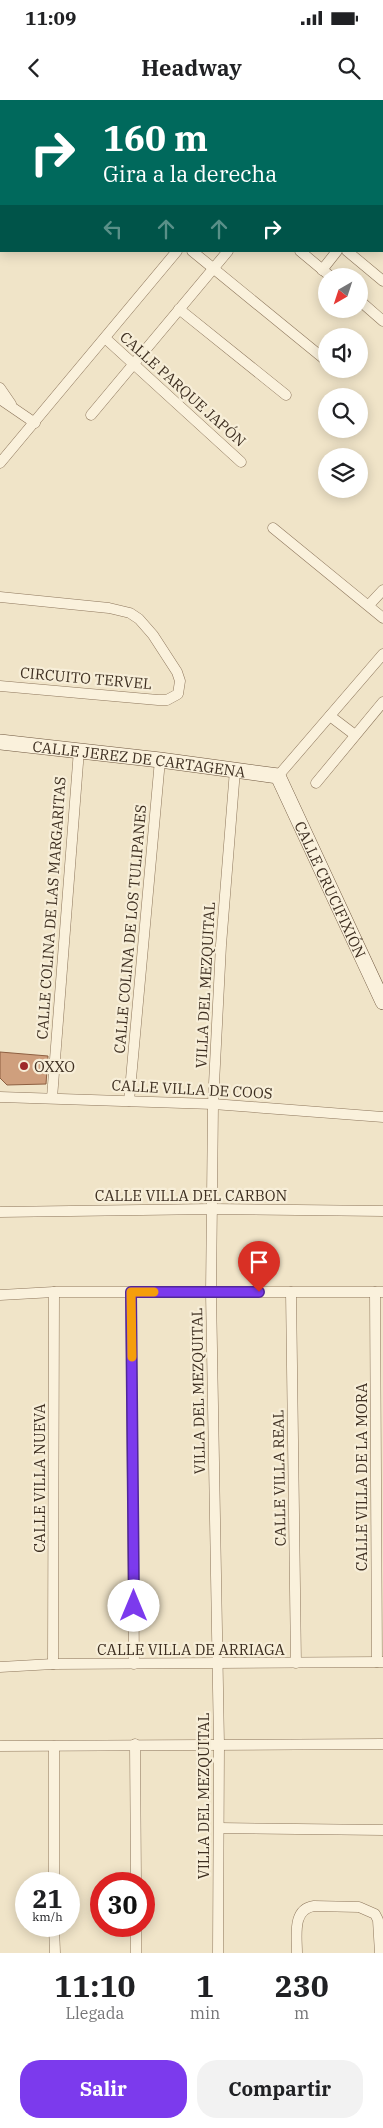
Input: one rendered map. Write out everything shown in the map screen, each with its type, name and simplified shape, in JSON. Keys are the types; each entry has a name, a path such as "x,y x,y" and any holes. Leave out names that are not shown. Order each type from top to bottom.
{"street":[{"path":"0,463 176,252"},
{"path":"193,252 318,354"},
{"path":"91,415 227,252"},
{"path":"301,252 320,268"},
{"path":"328,268 336,252"},
{"path":"348,252 383,281"},
{"path":"368,308 383,321"},
{"path":"179,309 286,395"},
{"name":"CALLE PARQUE JAPÓN","path":"105,338 241,462"},
{"path":"0,388 13,407"},
{"path":"0,399 35,423"},
{"path":"273,528 383,618"},
{"path":"369,605 382,592"},
{"name":"CIRCUITO TERVEL","path":"0,597 109,608 130,613 153,635 177,672 180,688 178,694 174,697 158,700 0,686"},
{"path":"278,776 383,654"},
{"path":"316,783 383,702"},
{"path":"330,716 355,735"},
{"name":"CALLE JEREZ DE CARTAGENA","path":"0,742 79,750 278,776"},
{"name":"CALLE COLINA DE LAS MARGARITAS","path":"52,1098 79,750"},
{"name":"CALLE COLINA DE LOS TULIPANES","path":"129,1101 160,760"},
{"name":"VILLA DEL MEZQUITAL","path":"218,1953 219,1744 211,1293 213,1104 221,945 235,770"},
{"name":"CALLE CRUCIFIXIÓN","path":"278,776 383,1002"},
{"name":"CALLE VILLA DE COOS","path":"0,1097 213,1104 383,1117"},
{"name":"CALLE VILLA DEL CARBON","path":"0,1212 212,1209 383,1210"},
{"path":"0,1294 54,1292 379,1292"},
{"name":"CALLE VILLA NUEVA","path":"53,1664 54,1292"},
{"path":"131,1292 134,1664"},
{"name":"CALLE VILLA REAL","path":"292,1292 296,1663"},
{"name":"CALLE VILLA DE LA MORA","path":"379,1292 380,1662"},
{"name":"CALLE VILLA DE ARRIAGA","path":"0,1667 53,1664 380,1662"},
{"path":"135,1744 136,1872"},
{"path":"0,1746 383,1744"},
{"path":"54,1746 54,1872"},
{"path":"219,1828 383,1830"},
{"path":"298,1953 298,1918 300,1912 307,1907 314,1906 359,1907 376,1914 380,1953"},
{"path":"54,1937 55,1953"},
{"path":"136,1937 136,1953"}],"building":[{"name":"OXXO","path":"0,1052 48,1056 46,1084 7,1085 0,1078"}],"slow traffic":[{"path":"132,1357 131,1292 154,1292"}],"place":[{"name":"OXXO","path":"24,1066"}],"route":[{"path":"134,1606 131,1292 259,1292"}]}
